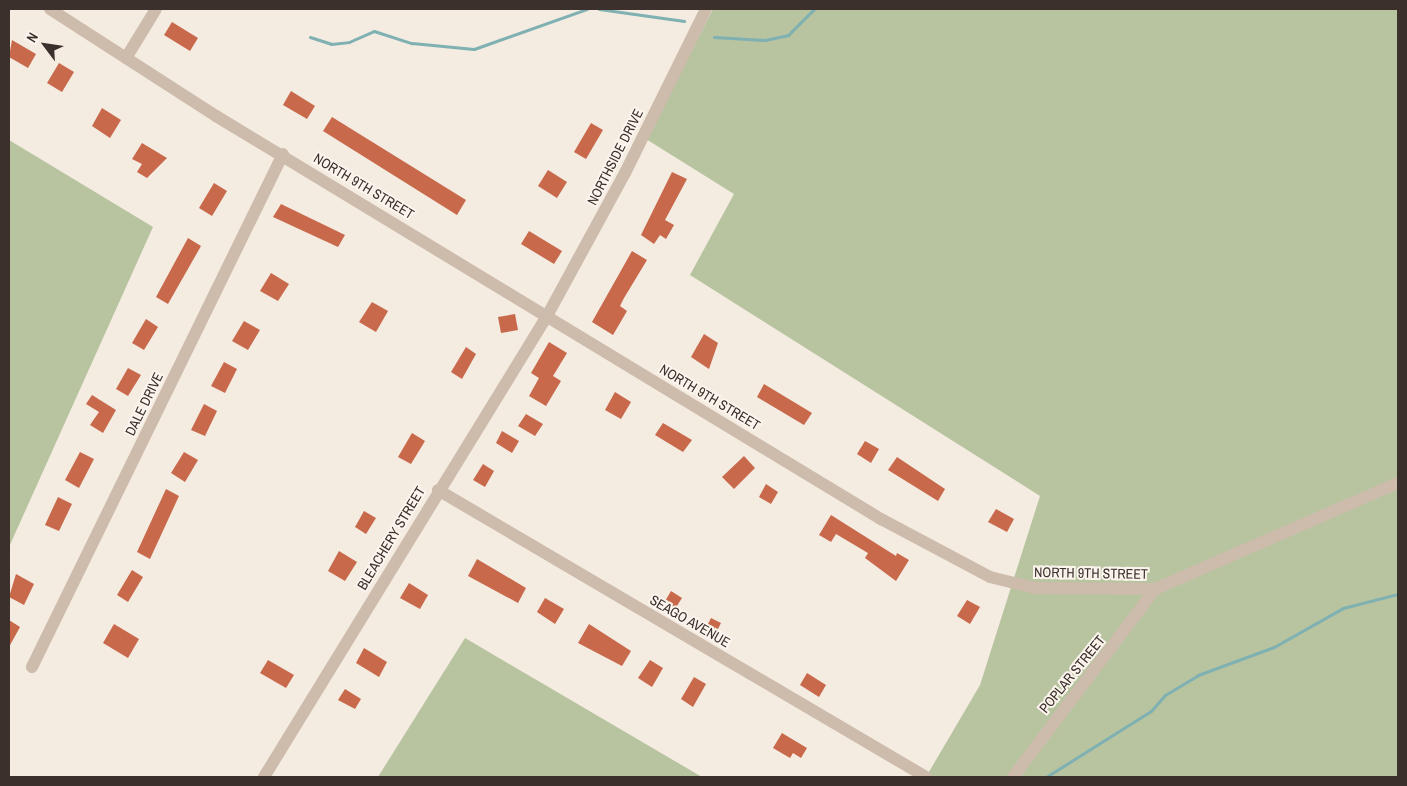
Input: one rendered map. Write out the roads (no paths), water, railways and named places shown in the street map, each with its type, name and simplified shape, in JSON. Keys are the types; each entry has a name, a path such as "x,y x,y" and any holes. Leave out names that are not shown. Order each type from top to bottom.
{"street":[{"name":"NORTH 9TH STREET","path":"50,9 126,58 923,544 990,577 1035,588 1155,589 1398,483"},
{"path":"126,58 156,9"},
{"name":"NORTHSIDE DRIVE","path":"547,316 625,173 706,9"},
{"name":"DALE DRIVE","path":"32,667 283,154"},
{"name":"BLEACHERY STREET","path":"264,777 438,490 547,316"},
{"name":"SEAGO AVENUE","path":"438,490 926,777"},
{"name":"POPLAR STREET","path":"1012,777 1155,589"}],"waterway":[{"path":"310,37 331,44 349,42 374,31 412,43 474,49 587,9"},
{"path":"599,9 684,21"},
{"path":"714,37 765,40 788,35 814,9"},
{"path":"1046,777 1151,711 1165,695 1198,675 1274,647 1343,608 1398,594"}]}
